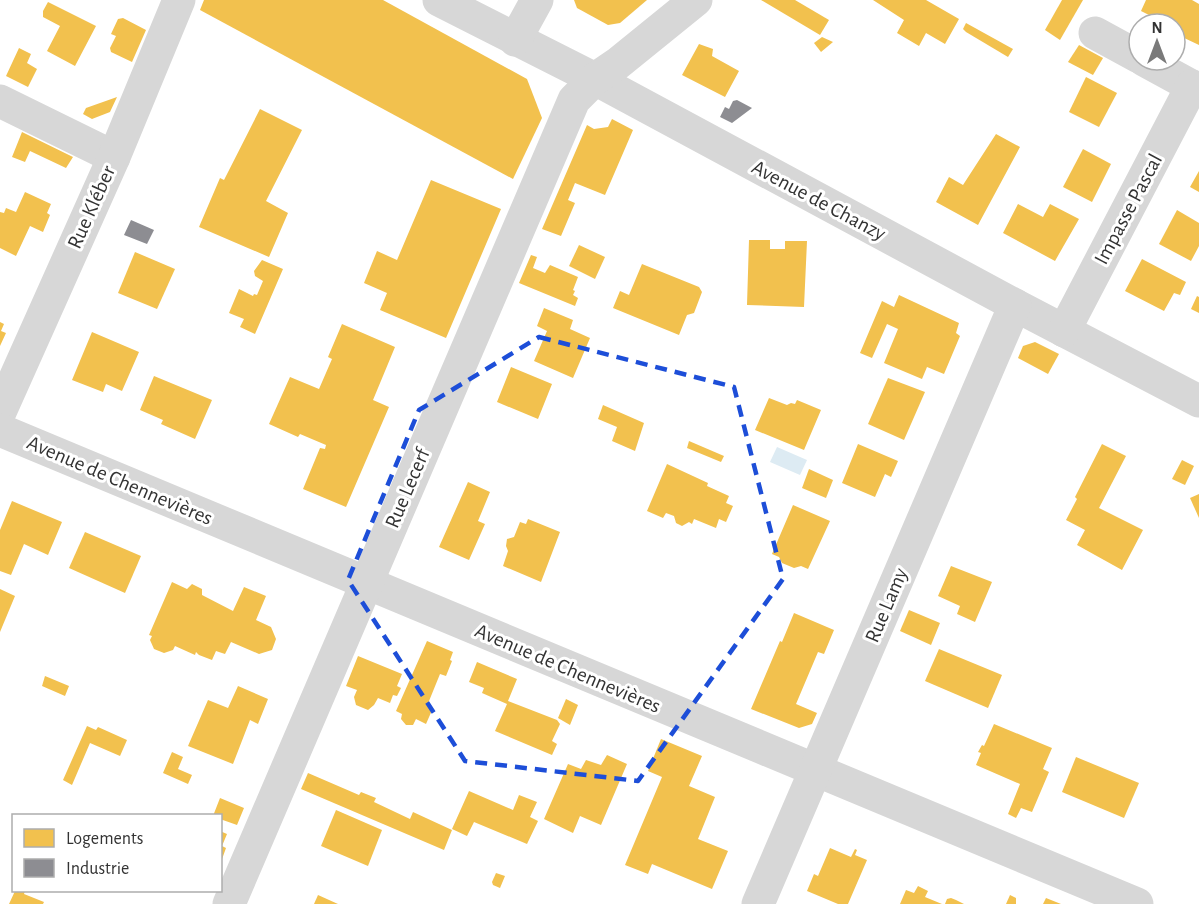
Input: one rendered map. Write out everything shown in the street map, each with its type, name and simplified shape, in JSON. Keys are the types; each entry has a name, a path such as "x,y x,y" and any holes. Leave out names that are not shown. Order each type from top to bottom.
{"street":[{"name":"Rue Kléber","path":"0,412 114,157 179,0"},
{"name":"Avenue de Chanzy","path":"439,0 595,79 1015,305 1199,401"},
{"path":"515,40 537,0"},
{"name":"Rue Lecerf","path":"229,904 574,100 595,79 696,0"},
{"path":"1095,33 1127,50"},
{"name":"Impasse Pascal","path":"1064,331 1195,88 1166,72"},
{"path":"0,101 114,157"},
{"name":"Rue Lamy","path":"758,904 1015,305"},
{"name":"Avenue de Chennevières","path":"0,430 1137,904"}],"highlighted area":[{"path":"539,337 734,387 783,579 638,781 465,761 348,580 419,410"}],"shaded area":[{"path":"777,447 807,460 800,475 770,462"}],"building: Logements":[{"path":"204,0 383,0 527,79 542,118 513,179 200,10"},
{"path":"574,0 647,0 620,23 608,25 577,8"},
{"path":"761,0 795,0 829,20 820,35"},
{"path":"873,0 926,0 959,19 945,44 926,33 919,46 897,33 904,20"},
{"path":"1062,0 1083,0 1060,40 1045,30"},
{"path":"1146,0 1192,0 1199,4 1199,45 1187,39 1187,12 1141,11"},
{"path":"48,2 96,26 75,66 47,51 60,26 43,17 43,11"},
{"path":"123,18 146,30 132,62 111,52 110,48 116,36 111,34 118,19"},
{"path":"966,23 1013,49 1008,57 966,32 963,29"},
{"path":"822,37 833,42 821,52 814,43"},
{"path":"699,44 713,49 712,56 739,71 725,97 682,75"},
{"path":"1079,45 1103,58 1093,75 1068,62"},
{"path":"19,48 31,54 27,63 37,69 28,87 6,76"},
{"path":"1086,77 1117,93 1099,127 1069,112"},
{"path":"117,97 110,112 92,119 83,114 86,108"},
{"path":"260,109 302,130 266,201 288,213 269,257 199,227 220,178 224,180"},
{"path":"612,119 633,130 605,195 575,183 568,200 575,203 561,236 542,229 587,125 594,129 608,127"},
{"path":"22,132 73,157 66,168 30,151 25,162 12,157"},
{"path":"996,134 1020,147 978,225 936,202 949,177 963,185"},
{"path":"1083,149 1111,164 1092,202 1063,187"},
{"path":"1199,171 1199,192 1190,187"},
{"path":"431,180 501,209 446,338 380,310 387,293 364,283 377,251 397,260"},
{"path":"25,192 51,204 47,213 50,215 43,232 30,226 16,256 0,248 0,212 4,213 6,208 16,212"},
{"path":"1018,204 1043,217 1050,204 1079,219 1055,261 1003,233"},
{"path":"1177,210 1199,223 1199,246 1191,261 1159,244"},
{"path":"749,240 770,240 770,249 785,249 785,241 807,241 804,307 747,305"},
{"path":"579,245 605,257 595,279 569,266"},
{"path":"135,252 175,269 157,309 118,293"},
{"path":"531,255 537,257 533,268 545,273 550,265 578,277 573,290 575,291 573,295 578,298 575,306 519,283"},
{"path":"1142,259 1186,282 1180,295 1174,293 1164,311 1125,291"},
{"path":"262,260 283,269 255,334 240,327 244,319 229,313 239,289 253,296 257,295 263,281 255,276 254,271"},
{"path":"642,264 699,287 702,292 694,313 687,315 679,335 613,308 620,291 629,295"},
{"path":"899,295 959,323 956,333 960,336 944,374 927,367 922,379 884,363 898,329 887,324 872,358 860,353 882,301 894,307"},
{"path":"1197,296 1199,297 1199,313 1191,309"},
{"path":"544,308 573,320 570,329 590,338 573,378 534,361 547,331 537,326"},
{"path":"0,322 4,324 1,331 6,333 0,346"},
{"path":"342,324 395,347 373,400 389,407 346,507 303,489 320,448 325,449 326,445 300,434 298,437 269,424 290,377 319,389 332,359 328,357"},
{"path":"92,332 139,352 122,391 106,384 103,392 72,380"},
{"path":"1035,342 1059,354 1048,374 1018,358 1023,346"},
{"path":"511,367 552,384 538,419 497,402"},
{"path":"154,376 212,400 195,439 161,424 163,420 140,410"},
{"path":"888,378 925,392 904,440 868,424"},
{"path":"769,398 787,405 795,404 797,400 821,410 804,450 755,430"},
{"path":"603,405 644,423 635,451 612,441 617,427 598,419"},
{"path":"689,441 724,456 721,462 687,448"},
{"path":"858,444 898,461 891,477 885,474 875,497 842,483"},
{"path":"1102,444 1126,456 1099,508 1143,530 1122,570 1077,545 1085,530 1066,520"},
{"path":"1182,460 1194,466 1185,485 1172,479"},
{"path":"667,464 708,483 707,486 729,496 726,503 733,506 726,522 719,519 716,528 694,519 692,524 689,522 682,526 676,523 674,516 666,513 663,518 647,511"},
{"path":"809,469 833,480 826,498 802,488"},
{"path":"468,482 490,492 478,521 485,524 469,560 439,547"},
{"path":"1199,494 1199,518 1190,498"},
{"path":"12,501 62,522 48,555 24,544 11,575 0,571 0,530"},
{"path":"793,505 830,521 808,569 801,566 794,568 782,563 779,557 772,554"},
{"path":"528,519 560,532 541,582 503,566 508,551 507,539 514,537 520,522 526,524"},
{"path":"85,532 141,556 125,593 69,568"},
{"path":"951,566 992,582 975,622 957,614 960,606 938,596"},
{"path":"172,582 187,589 192,584 202,589 202,595 233,611 244,587 266,596 256,620 271,627 276,639 272,650 259,654 231,642 225,654 216,651 212,660 196,652 195,655 175,646 173,650 164,653 154,649 150,640 152,636 149,635"},
{"path":"0,589 15,596 0,632"},
{"path":"909,610 940,623 931,645 900,631"},
{"path":"794,613 834,630 824,654 818,652 796,704 817,713 812,724 799,728 751,709"},
{"path":"427,641 453,652 450,660 452,661 446,676 440,674 427,706 433,708 426,724 416,719 413,725 406,725 401,719 402,714 396,711"},
{"path":"939,649 1002,675 988,708 925,681"},
{"path":"358,656 402,674 397,686 401,688 397,696 393,695 390,703 378,698 368,710 356,705 354,697 357,690 346,686"},
{"path":"477,662 517,679 508,701 557,720 560,724 552,741 557,744 552,755 495,731 507,704 482,693 484,688 469,682"},
{"path":"45,676 69,686 65,696 42,686"},
{"path":"238,686 268,699 258,724 250,720 233,764 188,746 208,700 228,708"},
{"path":"566,699 578,705 570,725 558,718"},
{"path":"994,724 1052,748 1043,769 1049,772 1032,812 1021,808 1016,818 1008,814 1020,784 976,765 981,753 978,752 982,745 984,746"},
{"path":"87,726 96,730 98,727 127,740 120,756 90,743 72,785 63,780"},
{"path":"661,739 702,756 689,786 715,797 698,839 728,851 712,889 652,864 648,874 625,865 662,777 648,771"},
{"path":"172,752 183,757 178,769 192,775 188,784 163,773"},
{"path":"607,755 627,764 601,825 580,816 573,833 544,819 568,764 581,769 586,760 601,765"},
{"path":"1076,757 1139,783 1124,818 1062,792"},
{"path":"308,773 359,795 361,792 376,798 374,802 410,819 413,812 452,830 444,850 301,789"},
{"path":"469,791 513,810 519,795 537,802 530,817 538,821 527,844 474,822 467,836 452,829"},
{"path":"220,798 244,808 237,825 222,820 222,814 214,814"},
{"path":"336,810 382,830 368,866 321,846"},
{"path":"222,832 227,834 222,846"},
{"path":"222,846 226,848 222,859"},
{"path":"830,848 851,857 855,849 857,850 855,855 867,860 848,904 838,904 807,891 814,874 818,876"},
{"path":"496,873 505,876 500,888 492,882"},
{"path":"918,886 928,891 925,897 942,904 900,904 906,890 914,893"},
{"path":"15,892 25,892 24,894 44,902 43,904 9,904"},
{"path":"318,895 338,904 314,904"},
{"path":"1010,895 1016,898 1016,904 1006,904"},
{"path":"951,898 964,904 945,904 947,899"},
{"path":"1046,898 1061,904 1043,904"}],"building: Industrie":[{"path":"737,100 752,108 732,123 720,117 725,107 729,109 733,101"},
{"path":"131,220 154,230 147,244 124,235"}]}
